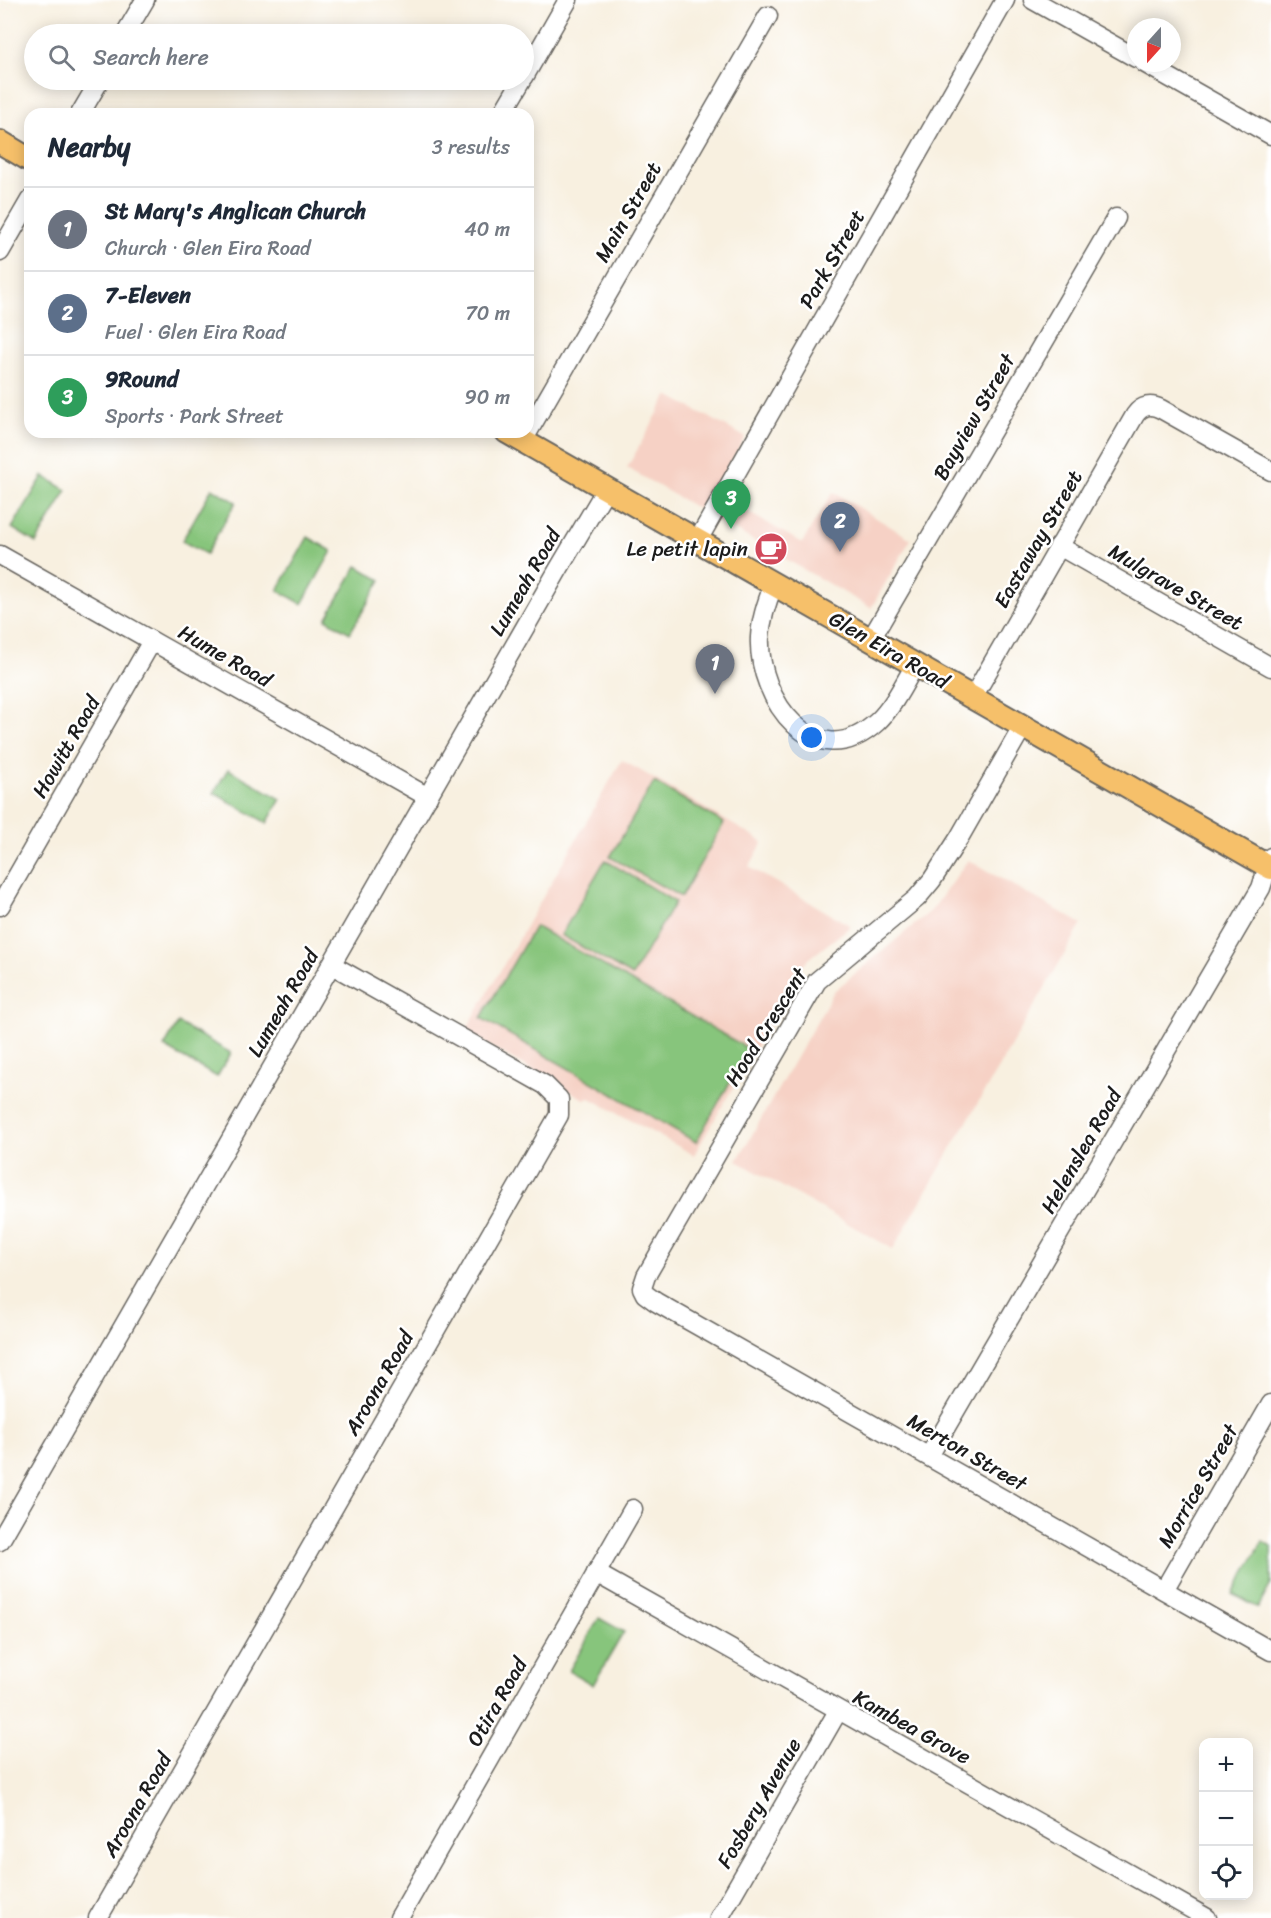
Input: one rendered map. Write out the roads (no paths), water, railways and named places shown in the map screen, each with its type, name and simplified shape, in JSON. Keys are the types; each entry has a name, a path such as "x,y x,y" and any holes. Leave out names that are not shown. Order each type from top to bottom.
{"main road":[{"path":"0,142 24,156"},
{"name":"Glen Eira Road","path":"527,438 606,489 1270,864"}],"street":[{"path":"131,24 145,0"},
{"path":"534,59 568,0"},
{"name":"Park Street","path":"698,540 1005,0"},
{"path":"1033,0 1127,53"},
{"name":"Main Street","path":"534,412 768,16"},
{"path":"1160,72 1271,135"},
{"path":"84,108 94,90"},
{"path":"506,108 516,90"},
{"path":"0,252 24,210"},
{"name":"Bayview Street","path":"871,639 1116,218"},
{"name":"Eastaway Street","path":"973,697 1135,415 1146,406 1161,409 1271,471"},
{"name":"Lumeah Road","path":"0,1541 606,489"},
{"name":"Mulgrave Street","path":"1059,546 1271,667"},
{"name":"Hume Road","path":"0,555 428,798"},
{"path":"774,584 766,606 760,639 765,670 770,686 787,719 809,736 819,740 841,742 864,732 888,710 915,665"},
{"name":"Howitt Road","path":"0,906 152,641"},
{"name":"Hood Crescent","path":"643,1291 642,1286 646,1276 817,981 916,898 932,880 1023,726"},
{"name":"Helenslea Road","path":"929,1456 1261,888 1270,864"},
{"name":"Aroona Road","path":"98,1918 559,1115 559,1099 545,1085 332,965"},
{"name":"Merton Street","path":"643,1291 656,1302 1271,1651"},
{"name":"Morrice Street","path":"1164,1590 1271,1404"},
{"name":"Otira Road","path":"399,1918 633,1509"},
{"name":"Kambea Grove","path":"596,1573 1208,1918"},
{"name":"Fosbery Avenue","path":"719,1918 838,1711"}],"place":[{"name":"9Round","path":"731,529"},
{"name":"Le petit lapin","path":"771,549"},
{"name":"7-Eleven","path":"840,552"},
{"name":"St Mary's Anglican Church","path":"715,694"}]}
